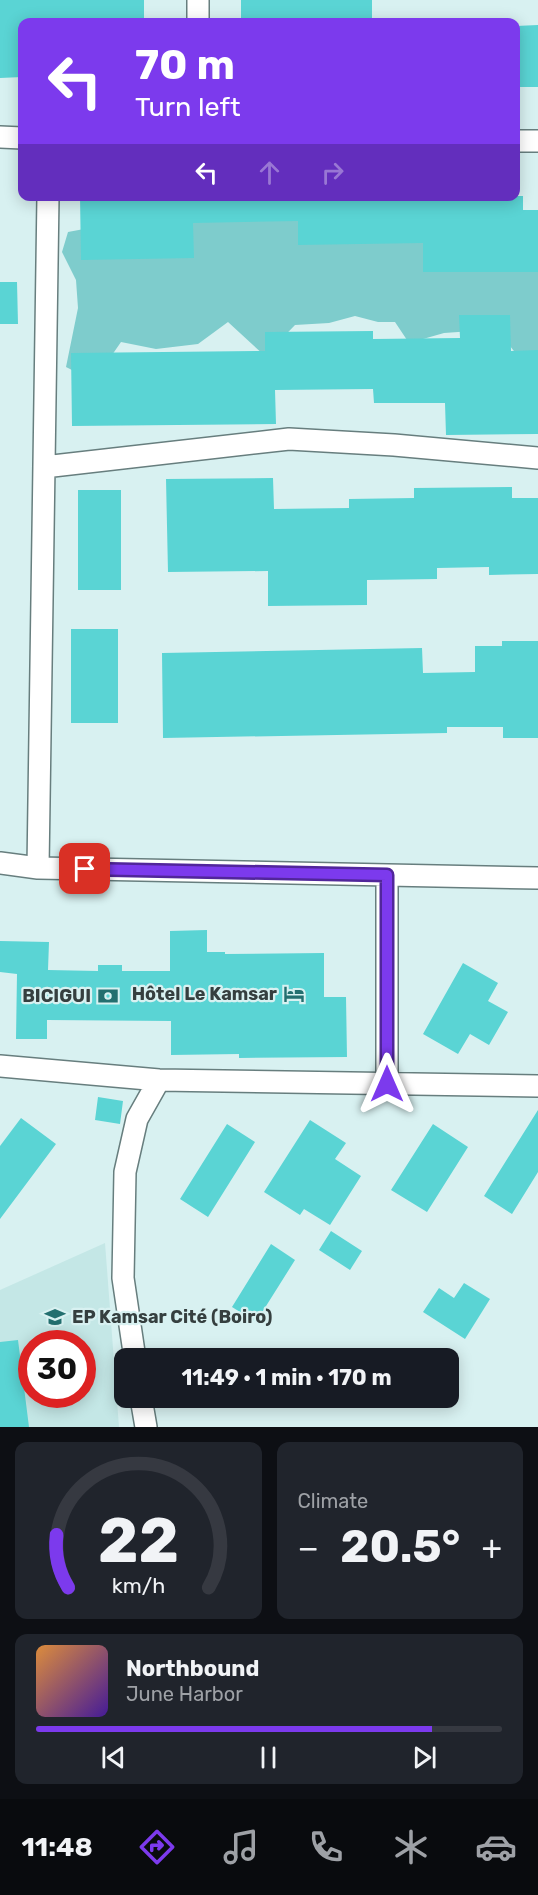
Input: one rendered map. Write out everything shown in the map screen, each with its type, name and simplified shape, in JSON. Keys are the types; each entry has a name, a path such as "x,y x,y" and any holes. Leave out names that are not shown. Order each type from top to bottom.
{"street":[{"path":"198,0 198,18"},
{"path":"0,137 18,138"},
{"path":"520,141 538,141"},
{"path":"38,868 48,201"},
{"path":"44,467 289,439 394,445 538,458"},
{"path":"0,863 38,868 538,878"},
{"path":"387,875 387,1084"},
{"path":"0,1066 159,1080 538,1086"},
{"path":"133,1348 123,1278 125,1172 136,1119 159,1080"},
{"path":"143,1408 146,1427"}],"shaded area":[{"path":"148,217 538,223 538,366 515,352 501,329 444,333 409,343 395,322 378,322 355,316 329,323 295,325 265,356 228,322 198,344 156,349 121,342 94,381 66,367 78,308 76,280 62,252 68,232"},
{"name":"EP Kamsar Cité (Boiro)","path":"105,1243 114,1361 114,1408 118,1408 119,1427 0,1427 0,1290"}],"building":[{"path":"0,0 144,0 144,18 18,18 18,77 0,78"},
{"path":"241,0 372,0 372,18 241,18"},
{"path":"538,25 538,87 520,87 520,26"},
{"path":"520,196 523,196 523,210 538,210 538,272 423,272 423,243 298,245 298,221 193,223 194,258 81,260 80,201 520,201"},
{"path":"0,282 17,282 18,324 0,324"},
{"path":"459,315 510,315 511,351 538,350 538,434 446,435 445,403 374,403 373,389 275,390 276,424 72,426 71,353 265,351 265,332 373,331 373,339 460,338"},
{"path":"273,478 274,509 349,508 349,499 414,498 414,488 512,487 512,498 538,498 538,574 489,575 489,567 437,568 437,579 367,580 367,605 268,606 268,571 168,572 166,479"},
{"path":"78,490 121,490 121,590 78,590"},
{"path":"71,629 118,629 118,723 71,723"},
{"path":"502,641 538,641 538,738 503,738 503,727 447,727 447,733 163,738 162,653 422,648 423,673 475,672 475,646 502,646"},
{"path":"207,930 207,952 225,952 225,954 324,953 324,997 346,997 347,1057 239,1058 239,1054 171,1055 171,1021 47,1020 47,1039 16,1039 17,974 0,972 0,941 49,942 48,970 98,971 98,965 122,965 122,971 170,971 170,931"},
{"path":"463,963 498,983 488,1001 508,1012 489,1045 470,1034 458,1054 423,1034"},
{"path":"98,1097 123,1101 120,1124 95,1120"},
{"path":"538,1110 538,1172 512,1214 484,1196"},
{"path":"21,1118 56,1144 0,1219 0,1146"},
{"path":"310,1120 346,1143 335,1159 361,1176 330,1225 304,1209 300,1215 264,1192"},
{"path":"227,1124 255,1142 208,1217 180,1199"},
{"path":"433,1124 468,1147 427,1212 391,1190"},
{"path":"331,1231 362,1251 350,1270 319,1250"},
{"path":"271,1244 295,1260 256,1322 232,1307"},
{"path":"464,1283 490,1299 465,1339 423,1312 439,1288 454,1298"},
{"path":"18,1340 18,1408 27,1408 29,1427 0,1427 0,1342"}],"place":[{"name":"Hôtel Le Kamsar","path":"294,994"},
{"name":"BICIGUI","path":"108,996"},
{"name":"EP Kamsar Cité (Boiro)","path":"55,1317"}],"route":[{"path":"85,869 387,875 387,1084"}]}
